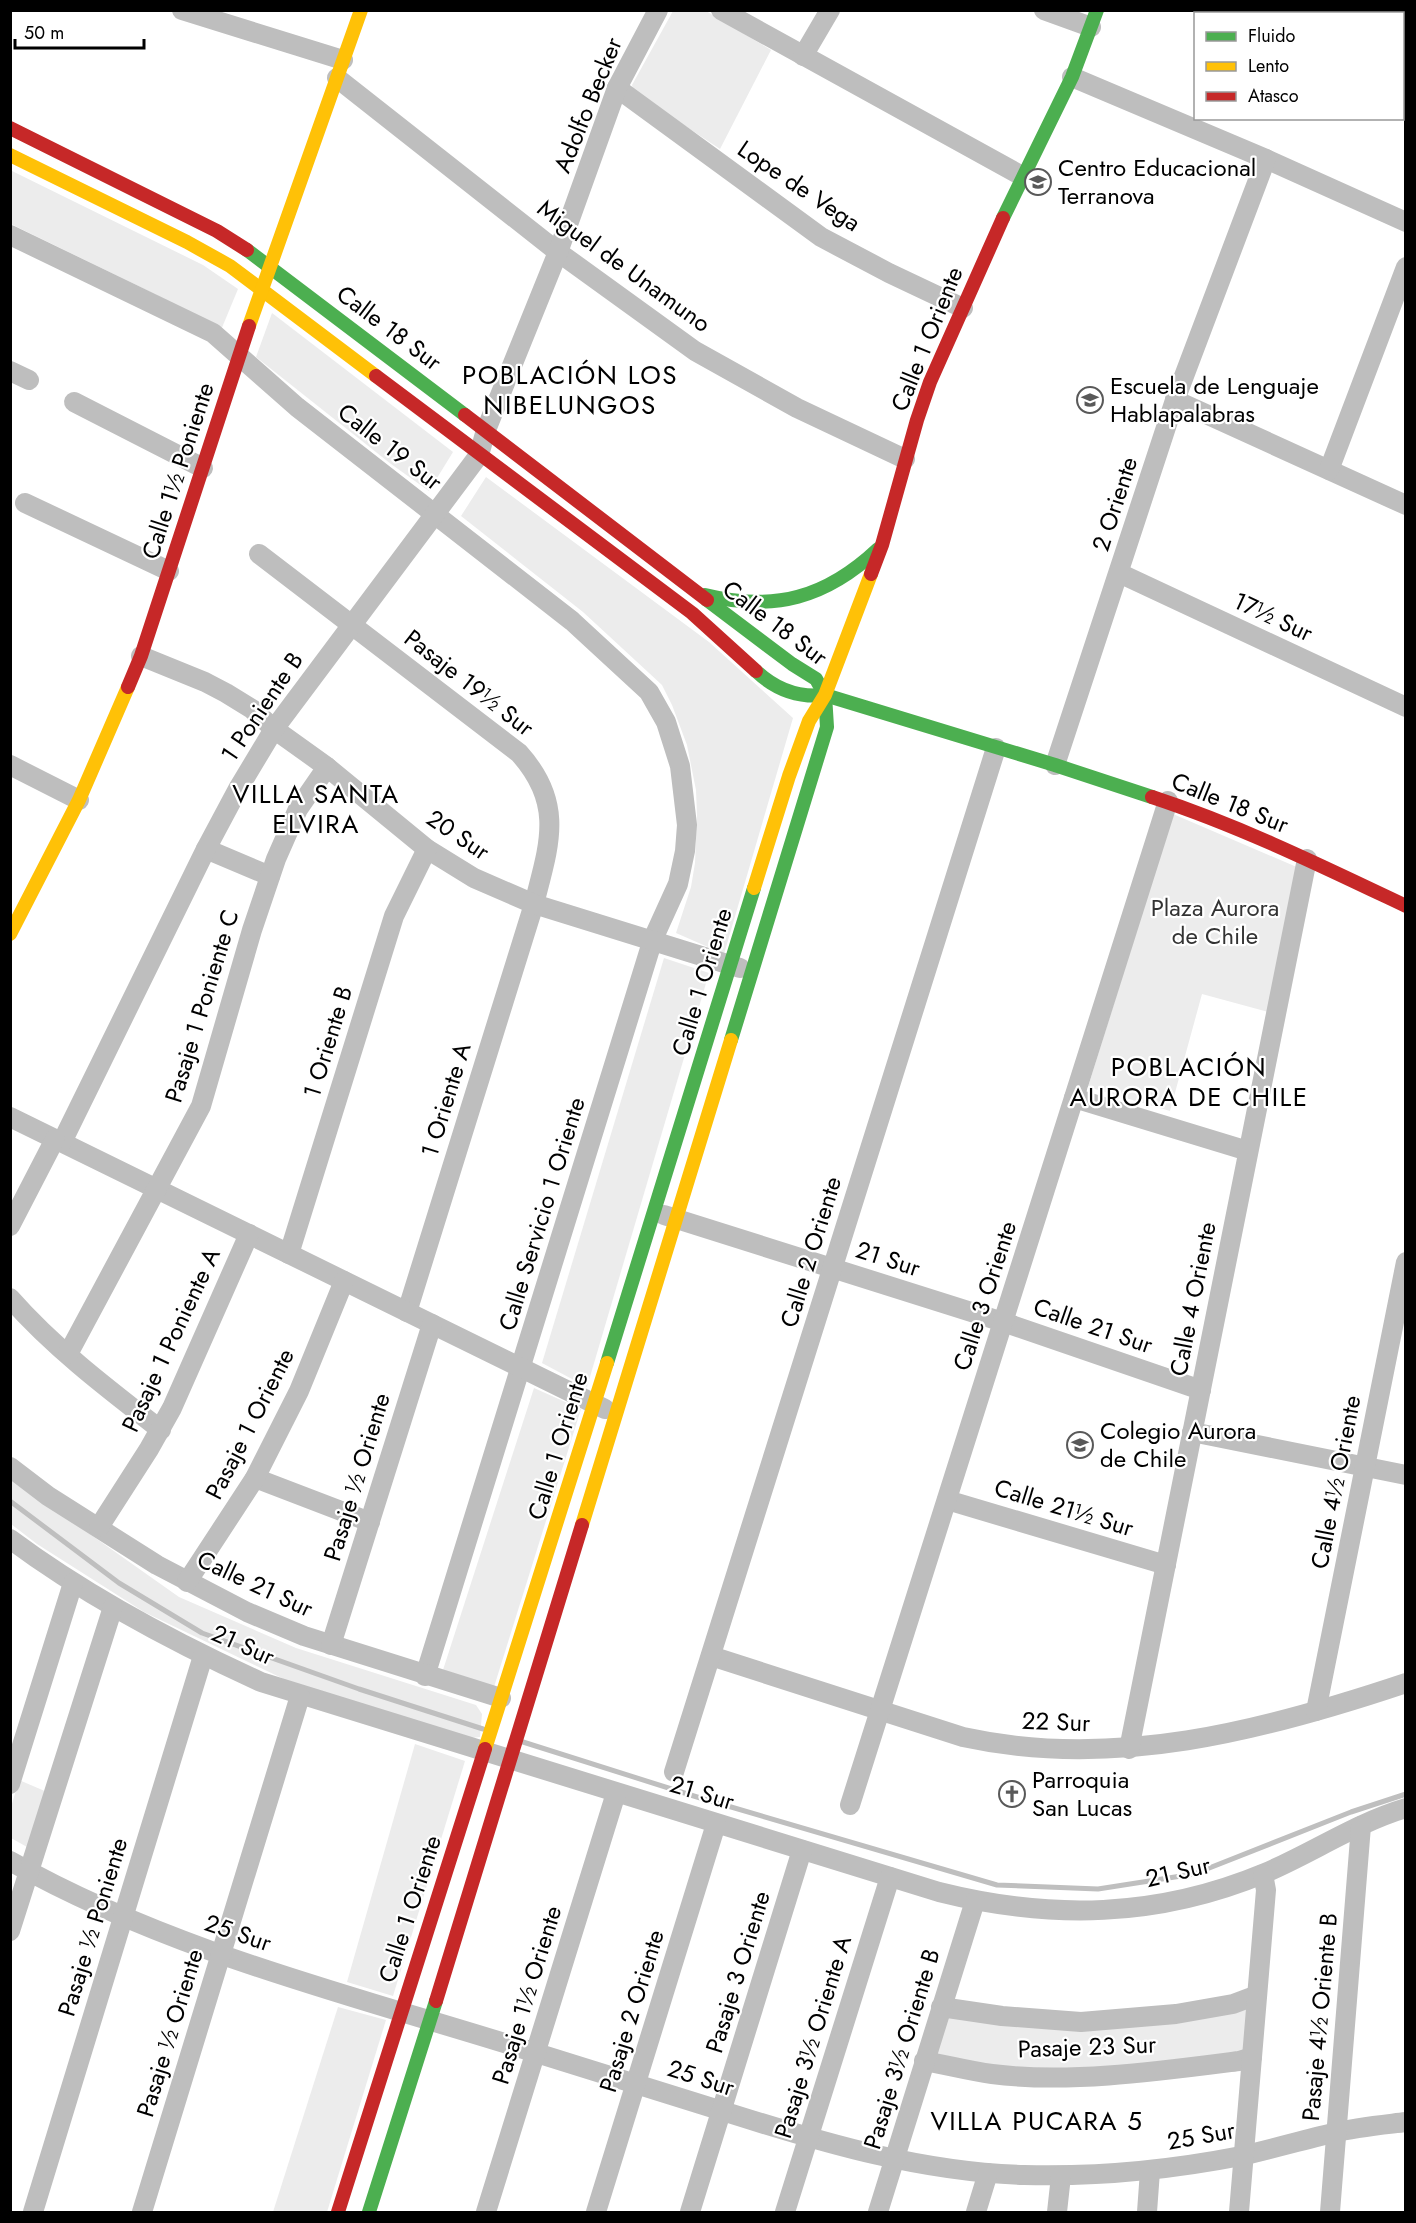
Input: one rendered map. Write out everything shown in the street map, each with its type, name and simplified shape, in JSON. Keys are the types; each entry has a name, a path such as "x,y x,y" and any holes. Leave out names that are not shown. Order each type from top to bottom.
{"street":[{"path":"182,10 340,69"},
{"name":"Calle 1½ Poniente","path":"10,934 79,800 141,656 261,288 361,10"},
{"name":"Adolfo Becker","path":"479,455 486,429 558,252 617,88 658,10"},
{"path":"721,10 1022,176"},
{"path":"803,56 830,10"},
{"path":"1044,10 1094,19"},
{"name":"Calle 1 Oriente","path":"338,2212 797,754 809,721 825,695 882,545 905,459 930,382 1022,176 1072,77 1094,19"},
{"name":"Miguel de Unamuno","path":"340,69 558,252 695,351 797,408 905,459"},
{"path":"1072,77 1266,159 1406,222"},
{"name":"Lope de Vega","path":"617,88 821,237 963,308"},
{"name":"Calle 18 Sur","path":"10,128 217,231 269,266 792,664 816,679 825,695"},
{"name":"Calle 18 Sur","path":"10,155 209,254 261,288 479,455 692,613 760,675 785,691 808,697 825,695 1168,801 1244,830 1406,906"},
{"name":"2 Oriente","path":"1054,765 1175,400 1266,159"},
{"name":"Calle 19 Sur","path":"10,235 213,333 297,407 572,621 649,692 666,722 680,766"},
{"path":"1329,470 1400,302 1406,267"},
{"path":"10,371 29,380"},
{"path":"1175,400 1406,505"},
{"path":"74,402 202,468"},
{"name":"1 Poniente B","path":"10,1226 59,1141 206,849 274,729 479,455"},
{"path":"25,503 169,571"},
{"path":"697,592 735,602 756,604 796,599 815,593 852,573 882,545"},
{"name":"Pasaje 19½ Sur","path":"259,554 509,745 528,763 547,800 550,831 549,846 534,904"},
{"name":"17½ Sur","path":"1119,573 1406,707"},
{"name":"20 Sur","path":"141,656 226,693 252,709 274,729 327,767 427,849 474,878 534,904 652,939 751,972"},
{"name":"Calle 1 Oriente","path":"369,2212 827,727 825,695"},
{"name":"Calle 2 Oriente","path":"674,1772 996,748"},
{"path":"10,765 79,800"},
{"name":"Calle Servicio 1 Oriente","path":"425,1676 652,939 678,884 685,851 687,825 680,766"},
{"name":"Pasaje 1 Poniente C","path":"68,1354 201,1106 270,876 291,822 327,767"},
{"name":"Calle 3 Oriente","path":"850,1805 1168,801"},
{"path":"206,849 270,876"},
{"name":"1 Oriente B","path":"289,1254 394,915 427,849"},
{"name":"Calle 4 Oriente","path":"1129,1749 1307,859"},
{"name":"1 Oriente A","path":"407,1312 534,904"},
{"path":"1074,1098 1248,1151"},
{"path":"10,1117 615,1414"},
{"name":"21 Sur","path":"654,1212 1003,1322"},
{"name":"Pasaje 1 Poniente A","path":"99,1527 161,1430 249,1234"},
{"name":"Calle 4½ Oriente","path":"1316,1711 1406,1262"},
{"name":"Pasaje 1 Oriente","path":"187,1582 255,1478 299,1391 344,1281"},
{"path":"11,1298 68,1354 161,1430"},
{"name":"Calle 21 Sur","path":"1003,1322 1201,1390"},
{"name":"Pasaje ½ Oriente","path":"331,1645 432,1324"},
{"path":"1192,1432 1406,1475"},
{"name":"Calle 21 Sur","path":"10,1467 48,1496 187,1582 258,1617 331,1645 501,1698"},
{"path":"255,1478 370,1522"},
{"name":"Calle 21½ Sur","path":"947,1500 1166,1565"},
{"name":"21 Sur","path":"10,1539 112,1607 203,1656 261,1682 300,1696 488,1738 513,1746 616,1793 975,1901 1032,1910 1072,1911 1126,1909 1190,1898 1263,1874 1361,1826 1406,1808"},
{"path":"10,1784 73,1583"},
{"path":"10,1931 112,1607"},
{"name":"Pasaje ½ Poniente","path":"33,2212 203,1656"},
{"name":"22 Sur","path":"711,1656 963,1737 997,1744 1042,1748 1129,1749 1201,1738 1316,1711 1406,1683"},
{"name":"Pasaje ½ Oriente","path":"142,2212 300,1696"},
{"name":"Pasaje 1½ Oriente","path":"486,2212 616,1793"},
{"name":"Pasaje 2 Oriente","path":"596,2212 716,1824"},
{"name":"Pasaje 4½ Oriente B","path":"1329,2212 1361,1826"},
{"name":"Pasaje 3 Oriente","path":"690,2212 802,1850"},
{"name":"25 Sur","path":"10,1861 123,1917 221,1955 808,2138 943,2169 1060,2176 1150,2170 1244,2155 1336,2132 1406,2122"},
{"path":"1239,2212 1266,1890 1263,1874"},
{"name":"Pasaje 3½ Oriente A","path":"785,2212 890,1877"},
{"name":"Pasaje 3½ Oriente B","path":"878,2212 975,1901"},
{"name":"Pasaje 23 Sur","path":"941,2007 1002,2016 1081,2022 1176,2014 1233,2004 1257,1995"},
{"name":"Pasaje 23 Sur","path":"924,2061 992,2074 1052,2077 1157,2072 1239,2061 1252,2057"},
{"path":"1147,2212 1150,2170"},
{"path":"975,2212 988,2173"},
{"path":"1058,2212 1060,2176"}],"green space":[{"path":"673,11 706,11 771,50 720,149 634,92 632,85"},
{"path":"10,170 203,265 238,289 221,330 157,295 11,224"},
{"path":"272,313 453,452 429,491 391,464 256,357"},
{"path":"486,477 709,642 793,718 724,954 676,933 691,887 695,863 697,815 696,790 687,745 672,705 662,685 583,612 461,516"},
{"name":"Plaza Aurora de Chile","path":"1173,814 1299,868 1272,1013 1202,994 1170,1111 1088,1087"},
{"path":"664,958 709,973 587,1387 542,1363"},
{"path":"534,1388 581,1409 494,1687 443,1670"},
{"path":"11,1474 36,1496 179,1597 296,1648 476,1705 482,1714 480,1737 470,1738 290,1682 144,1612 37,1544 11,1524"},
{"path":"415,1744 465,1761 393,1996 347,1982"},
{"path":"19,1780 47,1792 27,1847 11,1838 11,1807"},
{"path":"1257,1995 1252,2057 1052,2077 924,2061 941,2007 1081,2022"},
{"path":"338,2007 386,2020 327,2212 273,2212"}],"waterway":[{"path":"10,1501 119,1583 202,1633 359,1689 483,1729"},
{"path":"523,1742 697,1797 997,1885 1098,1889 1194,1874 1351,1812 1406,1794"}],"traffic: fast":[{"path":"1003,218 1072,77 1097,10"},
{"path":"247,250 465,415"},
{"path":"705,595 754,602 798,597 819,590 839,579 878,549"},
{"path":"707,600 792,664 816,679 825,695 827,727 731,1040"},
{"path":"756,671 771,683 788,691 815,696 825,695 1152,797"},
{"path":"607,1363 754,888"},
{"path":"369,2212 436,2001"}],"traffic: slow":[{"path":"249,326 361,10"},
{"path":"10,155 187,242 230,266 376,376"},
{"path":"754,888 809,721 825,695 871,574"},
{"path":"10,934 79,800 128,687"},
{"path":"582,1525 731,1040"},
{"path":"485,1749 607,1363"}],"traffic: jam":[{"path":"1395,10 1398,12"},
{"path":"10,128 217,231 247,250"},
{"path":"871,574 882,545 930,382 1003,218"},
{"path":"128,687 141,656 249,326"},
{"path":"376,376 692,613 756,671"},
{"path":"465,415 707,600"},
{"path":"1152,797 1249,834 1406,906"},
{"path":"436,2001 582,1525"},
{"path":"338,2212 485,1749"}],"place":[{"name":"Centro Educacional Terranova","path":"1038,182"},
{"name":"Escuela de Lenguaje Hablapalabras","path":"1090,400"},
{"name":"Colegio Aurora de Chile","path":"1080,1445"},
{"name":"Parroquia San Lucas","path":"1012,1794"}],"district":[{"name":"POBLACIÓN LOS NIBELUNGOS","path":"570,390"},
{"name":"VILLA SANTA ELVIRA","path":"316,809"},
{"name":"POBLACIÓN AURORA DE CHILE","path":"1189,1082"},
{"name":"VILLA PUCARA 5","path":"1037,2121"}]}
